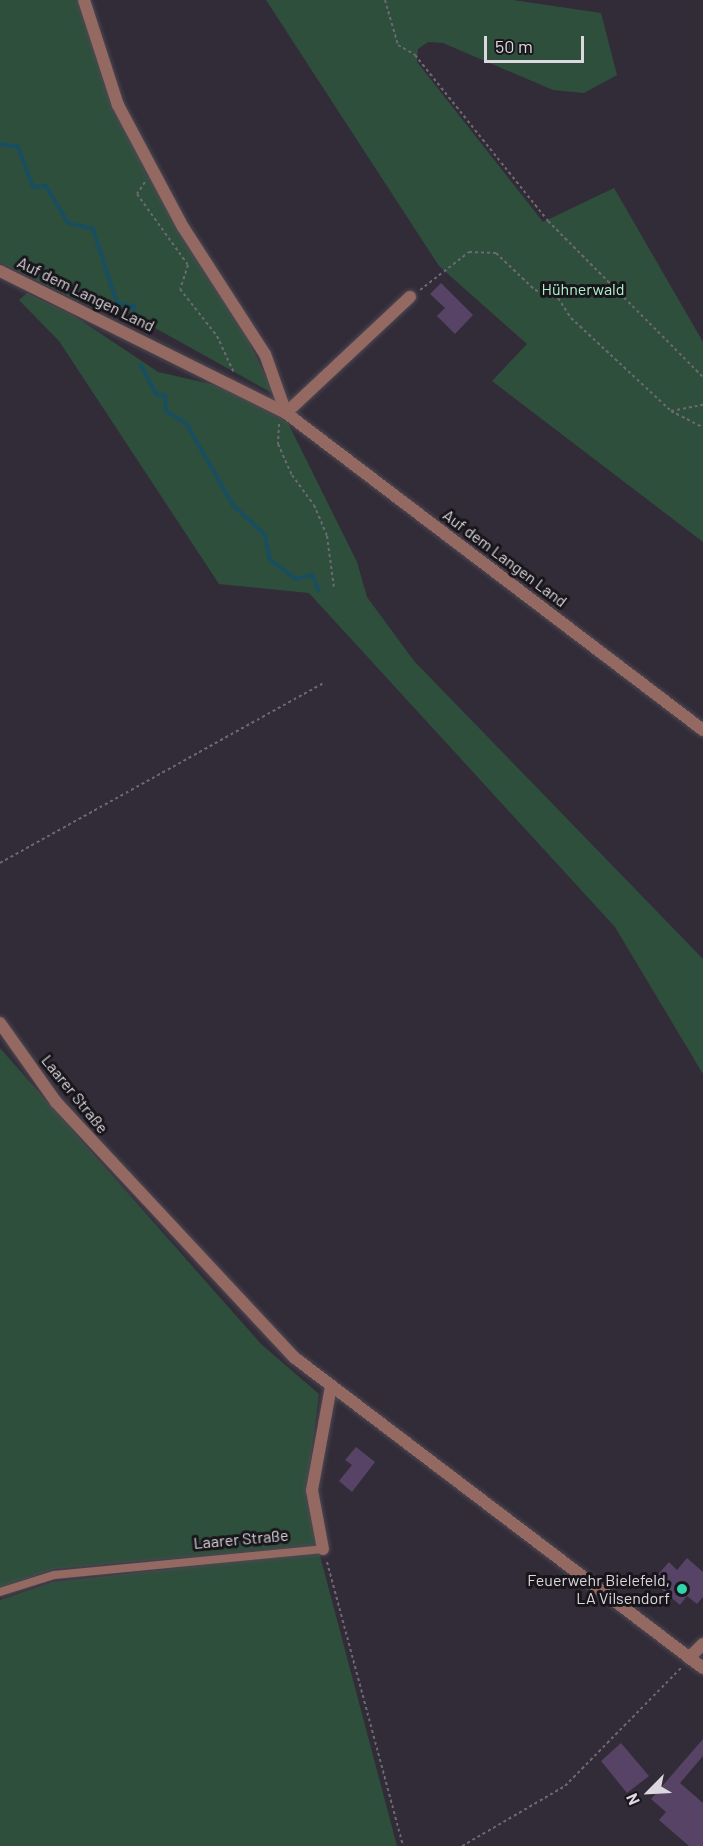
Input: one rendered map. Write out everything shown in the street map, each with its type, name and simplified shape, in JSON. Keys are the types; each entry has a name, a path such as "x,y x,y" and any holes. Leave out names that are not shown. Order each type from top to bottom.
{"street":[{"path":"84,0 118,105 153,175 265,354 281,411 410,297"},
{"name":"Auf dem Langen Land","path":"0,271 240,387 281,411 703,730"},
{"name":"Laarer Straße","path":"0,1023 56,1102 252,1315 331,1386 703,1668"},
{"path":"323,1549 312,1490 331,1386"},
{"path":"689,1658 703,1644"}],"lane":[{"name":"Laarer Straße","path":"0,1592 54,1575 323,1549"}],"path":[{"path":"385,0 398,45 415,55 548,221 703,377"},
{"path":"153,175 137,194 188,265 180,289 217,336 240,387"},
{"path":"410,297 469,252 496,253 535,290 558,298 571,318 671,411 703,427"},
{"path":"671,411 703,405"},
{"path":"281,411 278,444 327,536 334,588"},
{"path":"0,863 322,683"},
{"path":"323,1549 403,1846"},
{"path":"462,1846 565,1786 689,1658"}],"green space":[{"path":"0,0 81,0 155,188 231,303 274,394 101,298 78,301 0,263"},
{"name":"Hühnerwald","path":"266,0 513,0 601,13 617,75 584,93 553,90 443,43 428,42 418,49 417,62 543,222 614,188 703,342 703,542 492,381 527,344 439,266"},
{"path":"27,293 73,315 158,372 215,385 287,421 357,562 367,597 414,661 703,959 703,1074 615,927 309,593 219,584 59,341 19,300"},
{"path":"0,1048 261,1344 319,1394 307,1489 317,1546 55,1569 0,1588"},
{"path":"319,1552 397,1846 0,1846 0,1600 53,1582"}],"building":[{"path":"441,283 473,315 455,334 437,316 445,308 430,294"},
{"path":"356,1447 375,1462 352,1492 339,1481 352,1465 345,1460"},
{"name":"Feuerwehr Bielefeld, LA Vilsendorf","path":"687,1558 703,1572 703,1597 697,1604 687,1596 680,1605 652,1581 669,1562 677,1570"},
{"path":"703,1739 703,1756 680,1783 703,1803 703,1846 689,1846 659,1820 666,1812 651,1799"},
{"path":"621,1743 649,1776 627,1793 601,1761"}],"waterway":[{"path":"0,144 18,147 33,187 46,186 68,223 93,229 117,303 134,306 134,313"},
{"path":"141,365 156,394 165,396 166,411 186,423 233,505 265,535 270,560 296,579 312,575 319,591"}],"place":[{"name":"Feuerwehr Bielefeld, LA Vilsendorf","path":"682,1589"}]}
